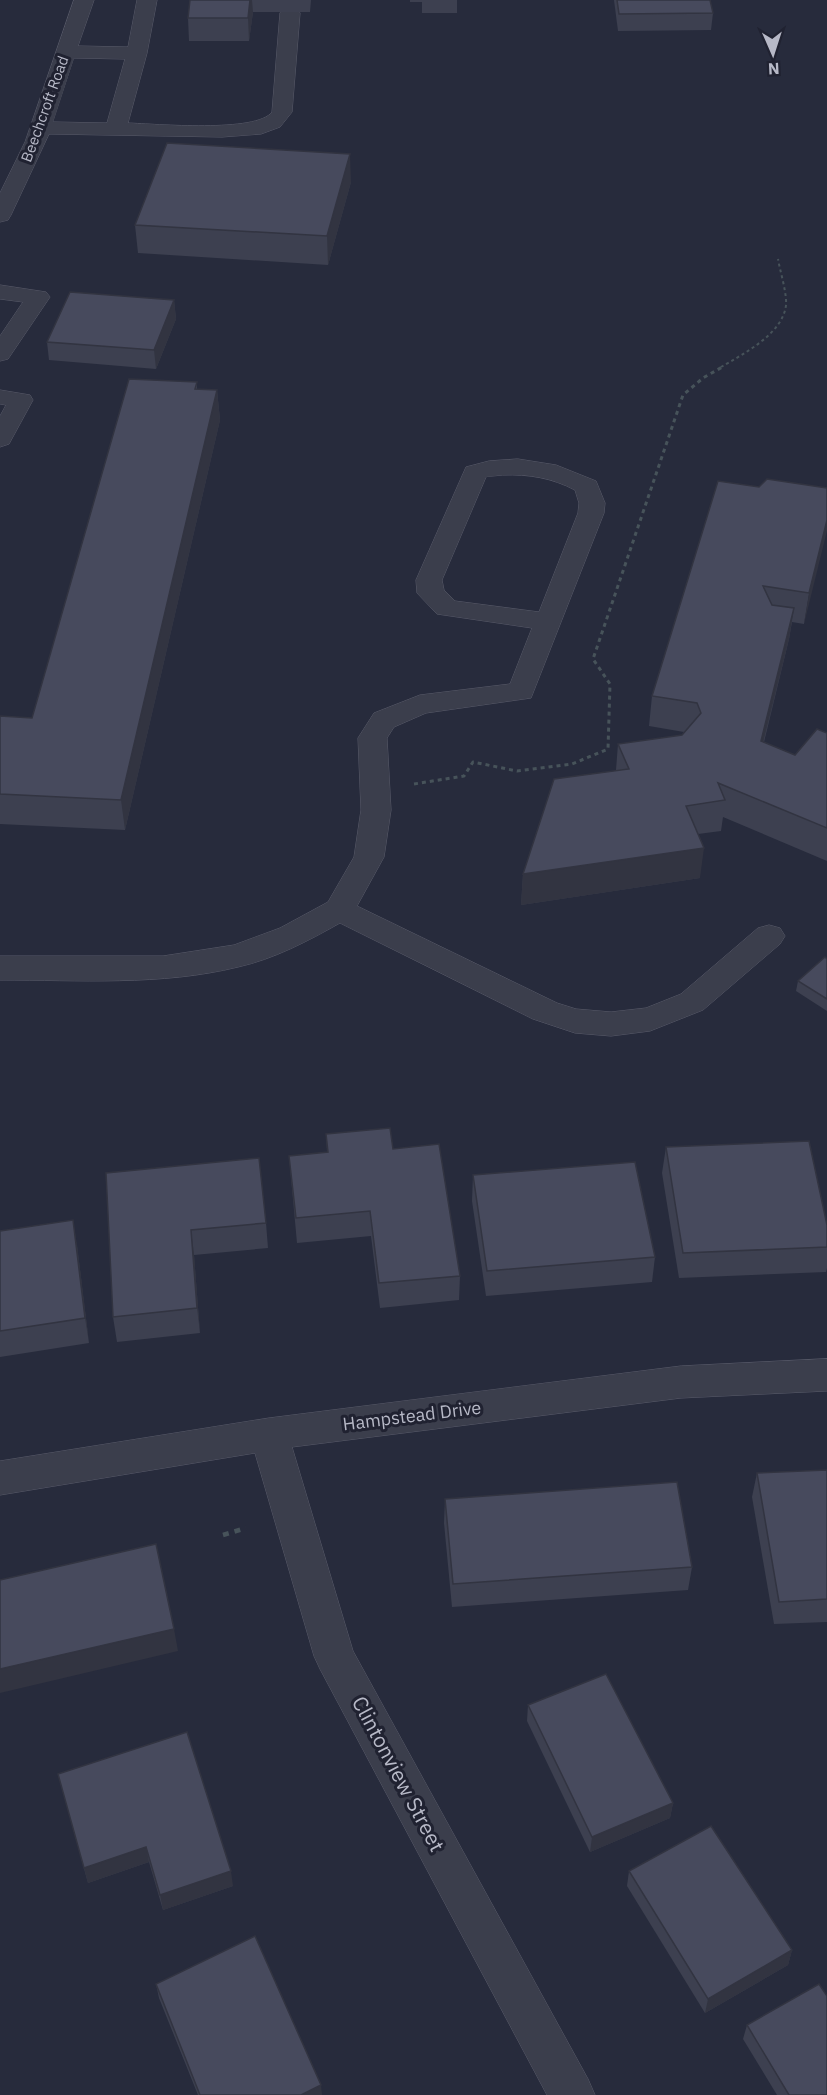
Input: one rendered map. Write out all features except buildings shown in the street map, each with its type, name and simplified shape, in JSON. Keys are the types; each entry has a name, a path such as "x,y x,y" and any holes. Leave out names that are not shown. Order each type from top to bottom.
{"street":[{"name":"Beechcroft Road","path":"0,215 41,128 84,0"},
{"path":"116,129 137,53 147,0"},
{"path":"41,128 237,130 274,123 282,112 290,13"},
{"path":"66,52 137,53"},
{"path":"0,292 38,297 0,354"},
{"path":"0,397 21,400 0,439"},
{"path":"0,968 163,968 238,956 291,936 339,910 369,857 376,810 372,738 384,720 420,704 521,692 549,622 591,513 592,502 587,486 572,477 525,468 494,466 475,472 429,580 431,594 447,609 549,622"},
{"path":"339,910 545,1011 575,1021 611,1024 650,1019 692,1002 769,936"},
{"name":"Hampstead Drive","path":"0,1478 269,1434 681,1382 827,1375"},
{"name":"Clintonview Street","path":"269,1434 333,1656 572,2095"}],"path":[{"path":"778,259 784,290"},
{"path":"223,1534 246,1528"}]}
